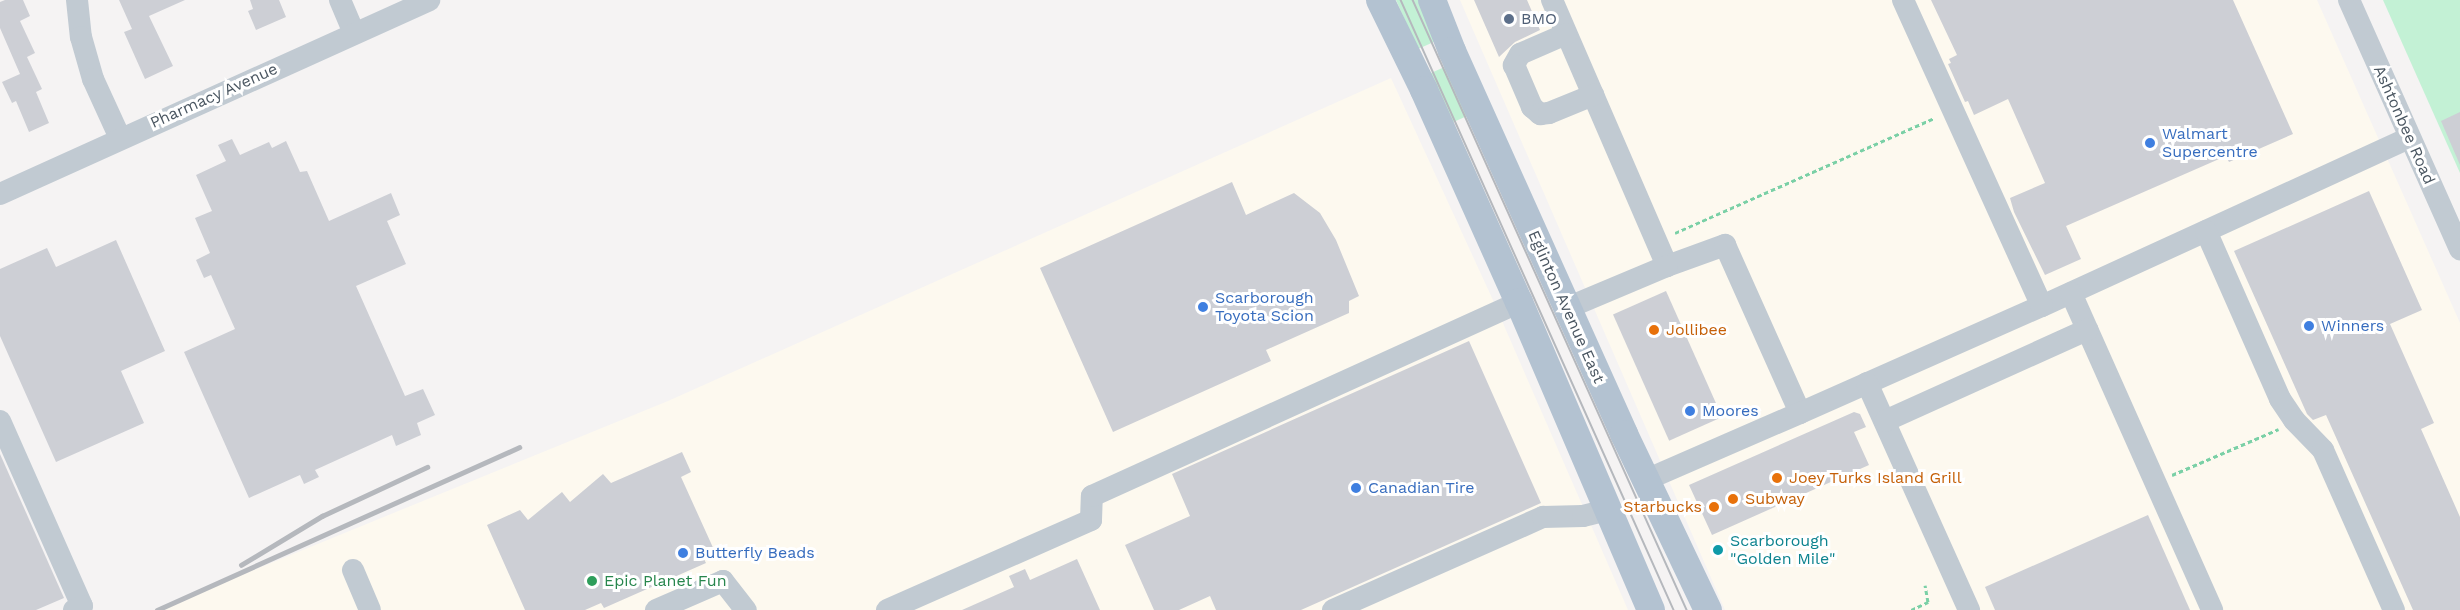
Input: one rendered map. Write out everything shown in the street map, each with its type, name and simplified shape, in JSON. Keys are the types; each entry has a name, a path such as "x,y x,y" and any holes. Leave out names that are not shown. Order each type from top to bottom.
{"main road":[{"path":"1380,0 1424,90 1519,303 1606,510 1651,610"},
{"name":"Eglinton Avenue East","path":"1432,0 1452,51 1624,434 1648,479 1708,610"}],"street":[{"path":"77,0 81,37 93,79 120,138"},
{"path":"340,0 354,33"},
{"name":"Pharmacy Avenue","path":"0,194 429,0"},
{"path":"1552,0 1666,266"},
{"path":"1904,0 2042,306"},
{"name":"Ashtonbee Road","path":"2349,0 2460,249"},
{"path":"1566,34 1520,54 1514,64 1532,107 1540,114 1549,113 1593,95"},
{"path":"1648,479 2042,306 2409,138"},
{"path":"2206,231 2280,399 2294,420 2324,450 2394,610"},
{"path":"1567,308 1666,266 1725,245 1800,413"},
{"path":"2071,293 2212,610"},
{"path":"887,610 1091,520 1092,496 1519,303"},
{"path":"1885,421 2087,330"},
{"path":"1867,383 1969,610"},
{"path":"0,421 82,606 74,610"},
{"path":"1333,610 1543,517 1583,516 1606,510"},
{"path":"353,570 370,610"},
{"path":"656,610 723,581 746,610"}],"path":[{"path":"1656,241 1953,110"},
{"path":"2155,485 2286,426 2294,420"},
{"path":"1911,610 1928,602 1925,585"}],"shaded area":[{"path":"1460,0 2317,0 2460,323 2460,610 1725,610"},
{"path":"1391,78 1492,298 1628,610 164,610 163,607 668,401"}],"green space":[{"path":"1396,0 1422,0 1436,41 1418,49"},
{"path":"2383,0 2460,0 2460,173"},
{"path":"1449,65 1471,114 1449,124 1427,75"}],"building":[{"path":"23,0 30,16 20,21 35,53 27,57 42,89 36,92 49,123 29,132 16,101 12,103 2,82 20,74 0,28 0,2"},
{"path":"119,0 185,0 149,16 173,66 145,79 124,32 132,29"},
{"path":"250,0 279,0 286,17 256,30 248,11 253,9"},
{"name":"BMO","path":"1474,0 1527,0 1540,30 1515,42 1499,57"},
{"name":"Walmart Supercentre","path":"1931,0 2233,0 2293,134 2229,162 2226,156 2066,226 2081,259 2045,275 2014,212 2010,198 2045,183 2008,99 1974,115 1968,101 1965,102 1948,64 1951,63 1949,59 1957,55"},
{"path":"2460,112 2460,165 2441,121"},
{"path":"232,139 240,155 269,142 272,148 286,141 300,172 307,171 329,221 391,193 400,215 387,221 406,264 356,286 405,396 423,389 435,415 417,423 421,435 396,446 392,435 315,470 319,477 304,484 300,475 249,498 184,352 235,329 211,275 204,278 196,260 210,253 195,218 212,211 196,175 226,161 218,145"},
{"name":"Scarborough Toyota Scion","path":"1232,182 1246,215 1294,193 1320,213 1336,240 1359,296 1349,301 1349,313 1266,350 1271,361 1113,432 1040,268"},
{"path":"2369,191 2422,310 2390,324 2434,423 2421,429 2460,517 2460,610 2413,610 2326,415 2313,420 2307,414 2234,251"},
{"path":"116,240 165,351 121,371 144,423 56,462 0,336 0,269 47,248 56,267"},
{"path":"1666,291 1722,417 1669,441 1613,315"},
{"name":"Canadian Tire","path":"1469,341 1541,503 1301,610 1216,610 1210,596 1179,610 1154,610 1125,545 1190,516 1172,474"},
{"path":"1854,412 1860,414 1866,427 1854,432 1869,465 1712,535 1689,485"},
{"path":"682,452 691,472 681,477 715,552 703,557 706,563 604,608 601,603 585,610 525,610 487,525 520,510 528,520 562,492 570,502 603,474 611,483"},
{"path":"0,454 64,598 36,610 0,610"},
{"path":"2148,515 2190,610 1995,610 1985,587"},
{"path":"1077,559 1100,610 962,610 1014,587 1009,576 1025,569 1030,580"}],"tram line":[{"path":"1401,0 1674,610"},
{"path":"1413,0 1687,610"}],"railway":[{"path":"157,610 519,447"},
{"path":"241,565 322,516 427,467"}],"place":[{"name":"BMO","path":"1509,19"},
{"name":"Walmart Supercentre","path":"2150,143"},
{"name":"Scarborough Toyota Scion","path":"1203,307"},
{"name":"Winners","path":"2309,326"},
{"name":"Jollibee","path":"1654,330"},
{"name":"Moores","path":"1690,411"},
{"name":"Joey Turks Island Grill","path":"1777,478"},
{"name":"Canadian Tire","path":"1356,488"},
{"name":"Subway","path":"1733,499"},
{"name":"Starbucks","path":"1714,507"},
{"name":"Scarborough \"Golden Mile\"","path":"1718,550"},
{"name":"Butterfly Beads","path":"683,553"},
{"name":"Epic Planet Fun","path":"592,581"}]}
